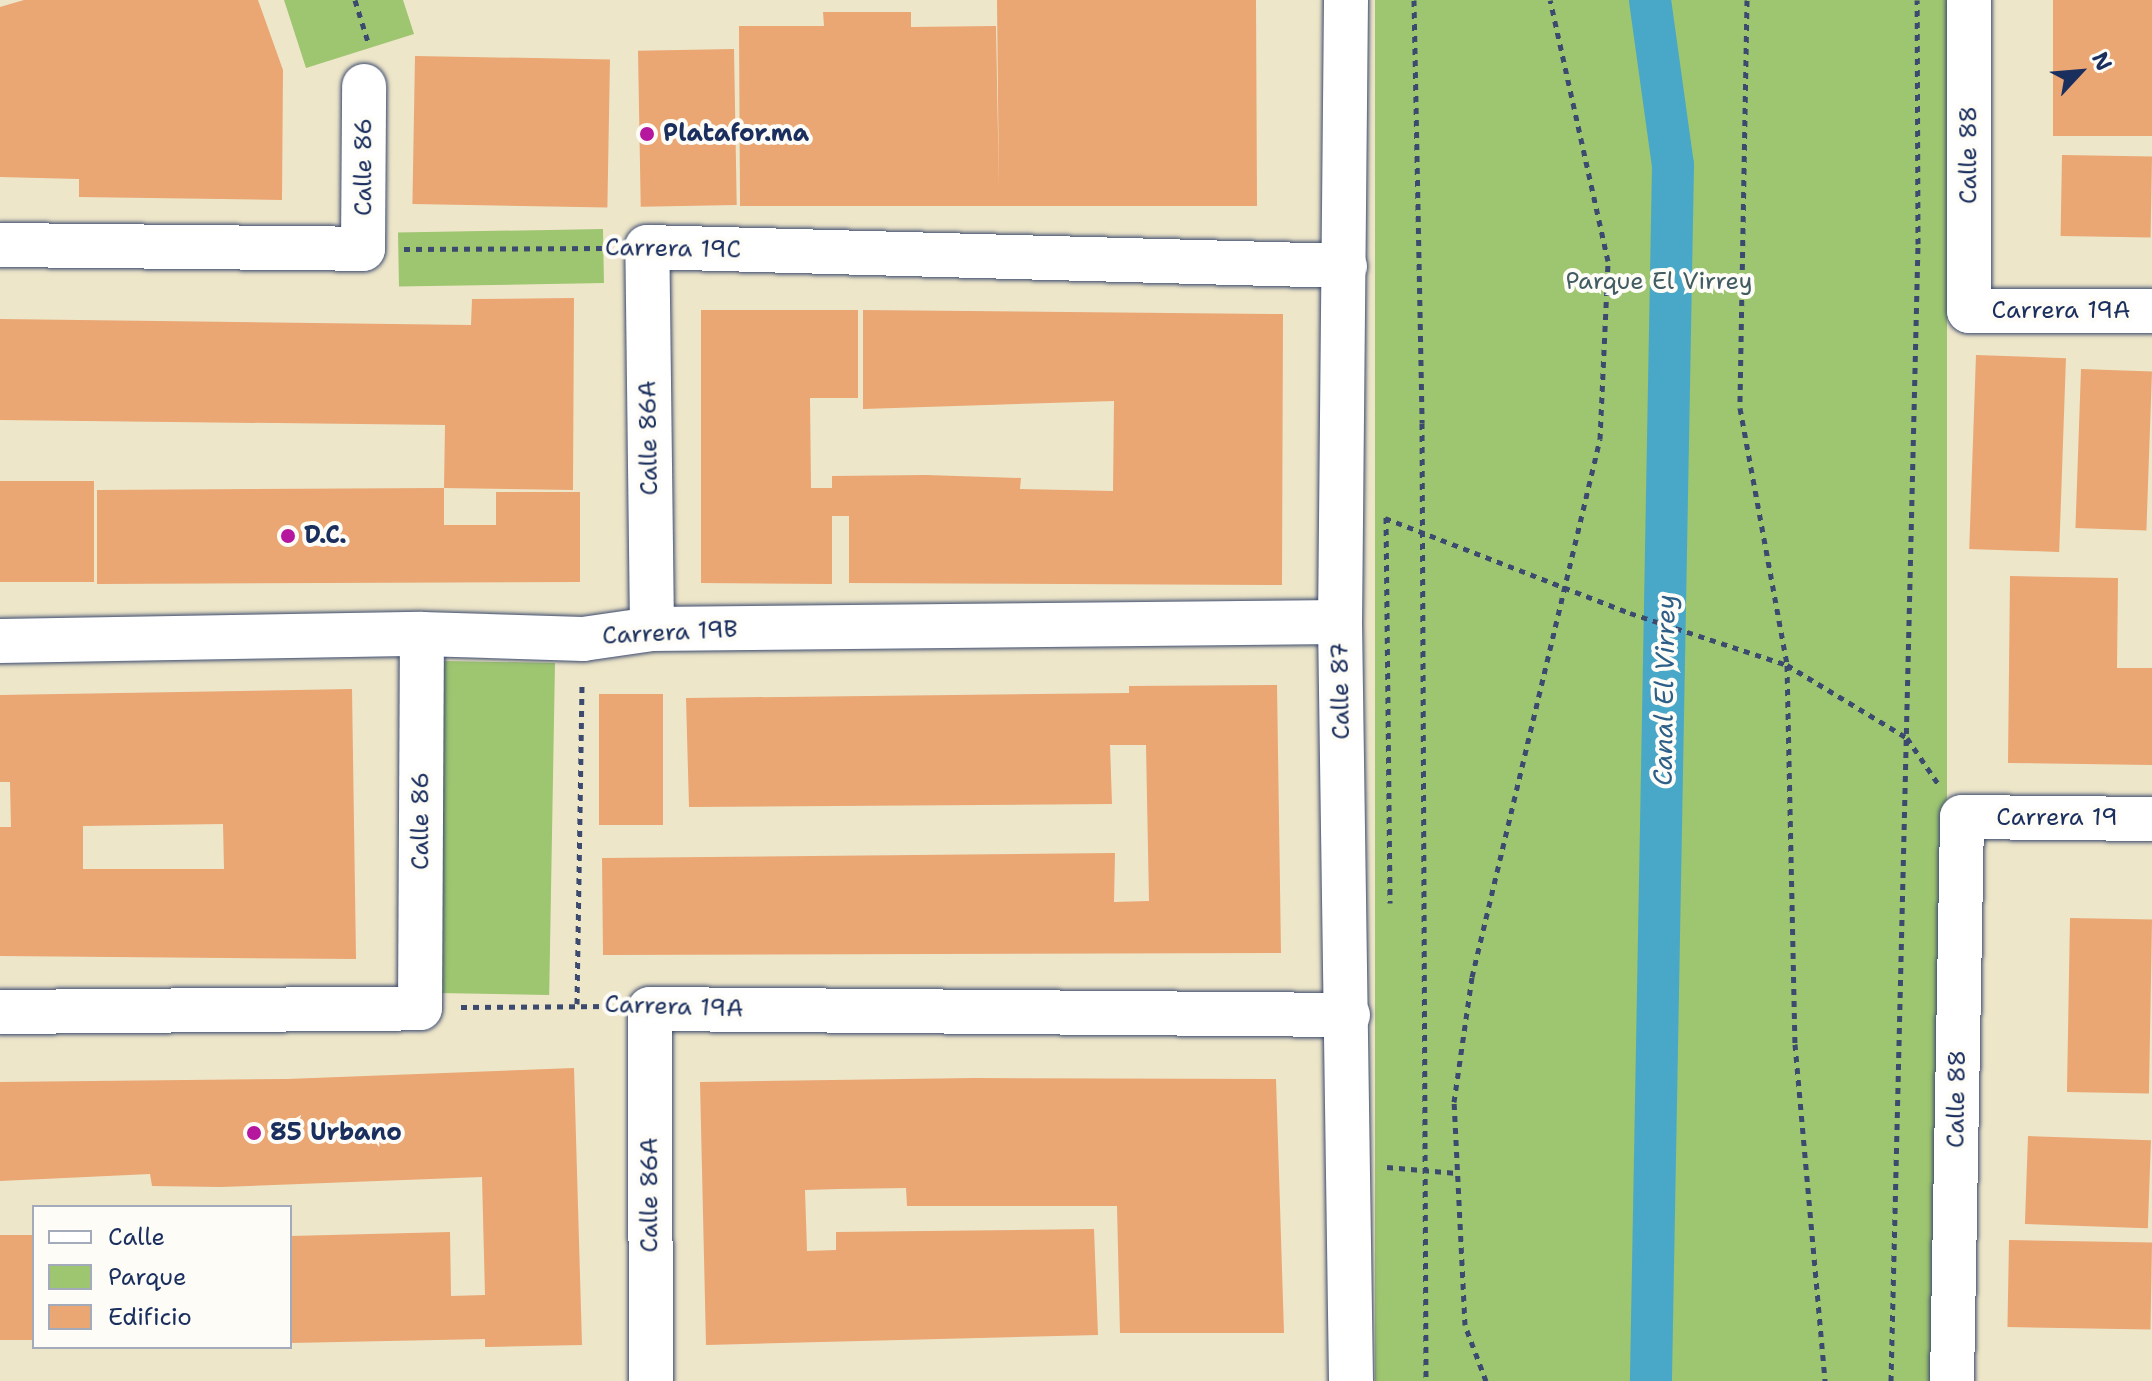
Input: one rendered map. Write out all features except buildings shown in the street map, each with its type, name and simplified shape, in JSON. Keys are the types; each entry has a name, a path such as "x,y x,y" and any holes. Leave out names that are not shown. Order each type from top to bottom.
{"street":[{"name":"Calle 87","path":"1346,0 1340,622 1351,1381"},
{"name":"Calle 88","path":"1969,0 1969,311"},
{"name":"Calle 86","path":"363,249 364,86"},
{"path":"0,245 363,249"},
{"name":"Carrera 19C","path":"647,247 1345,266"},
{"name":"Calle 86A","path":"647,247 652,629"},
{"name":"Carrera 19A","path":"1969,311 2152,311"},
{"name":"Carrera 19B","path":"0,641 422,634 583,639 652,629 1340,622"},
{"name":"Calle 86","path":"420,1008 422,634"},
{"name":"Calle 88","path":"1952,1381 1962,817"},
{"name":"Carrera 19","path":"1962,817 2152,819"},
{"path":"0,1012 420,1008"},
{"name":"Carrera 19A","path":"650,1009 1348,1015"},
{"name":"Calle 86A","path":"650,1009 651,1381"}],"path":[{"path":"1414,0 1423,533 1426,1381"},
{"path":"1486,1381 1465,1325 1454,1102 1472,977 1600,439 1608,261 1550,0"},
{"path":"1747,0 1740,408 1787,665 1795,1044 1825,1381"},
{"path":"1891,1381 1918,244 1917,0"},
{"name":"Carrera 19C","path":"363,249 647,247"},
{"path":"1386,503 1390,914"},
{"path":"1341,505 1386,519 1630,613 1787,665 1907,738 1962,817"},
{"path":"577,1004 583,639"},
{"name":"Carrera 19A","path":"420,1008 577,1004 650,1009"},
{"path":"1392,1152 1392,1183"},
{"path":"1348,1166 1457,1173"}],"green space":[{"path":"284,0 403,0 414,34 306,68"},
{"name":"Parque El Virrey","path":"1375,0 1947,0 1947,1381 1375,1381"},
{"path":"603,229 604,283 399,287 398,233"},
{"path":"444,661 555,663 549,995 438,993"}],"waterway":[{"name":"Canal El Virrey","path":"1650,0 1673,165 1651,1381"}],"place":[{"name":"Platafor.ma","path":"647,134"},
{"name":"D.C.","path":"288,536"},
{"name":"85 Urbano","path":"254,1133"}]}
